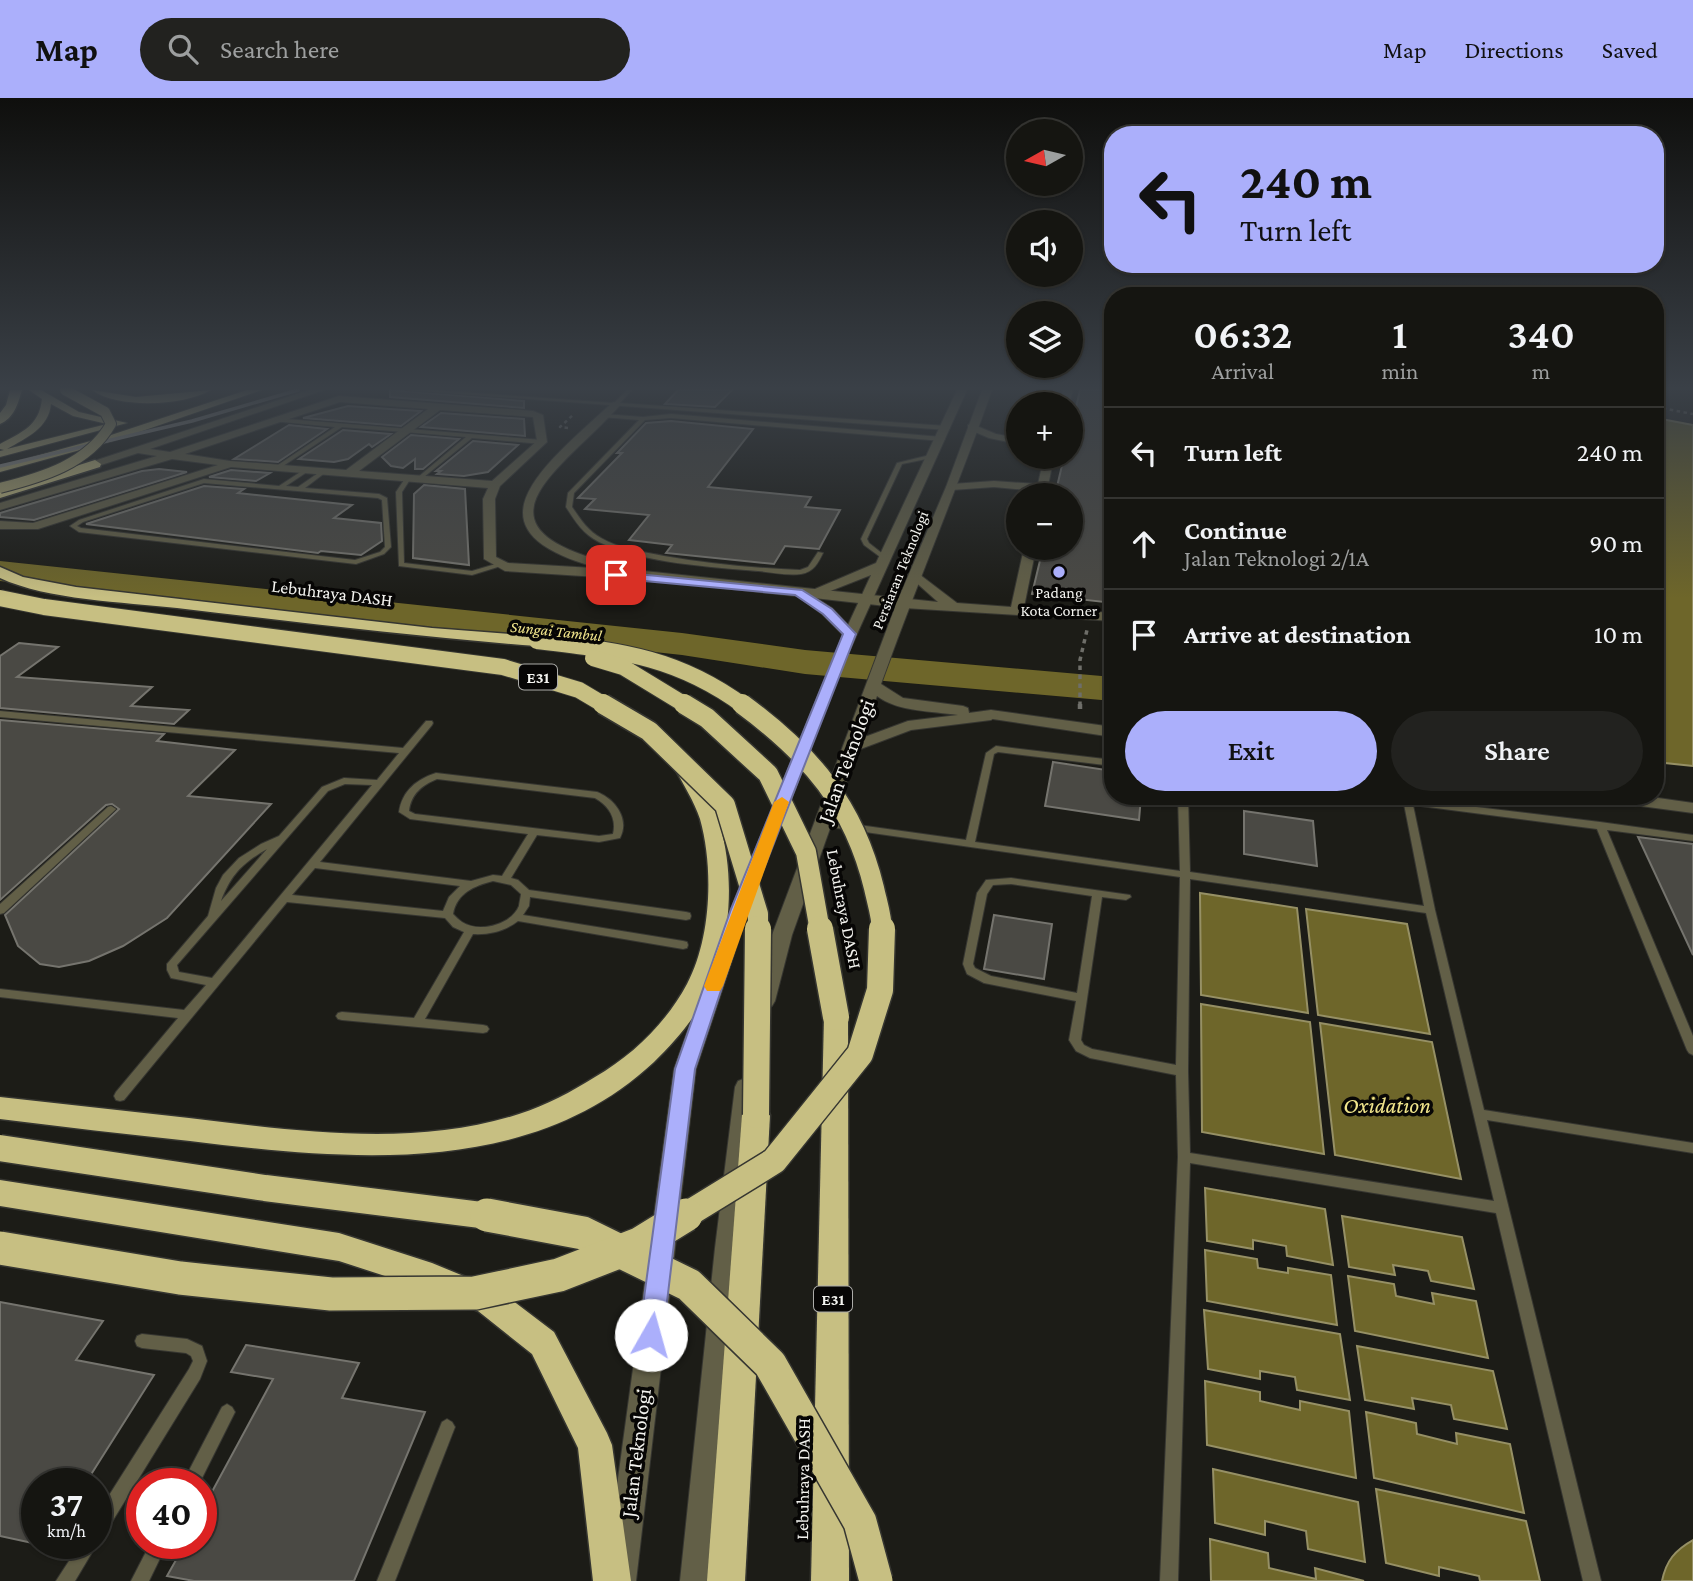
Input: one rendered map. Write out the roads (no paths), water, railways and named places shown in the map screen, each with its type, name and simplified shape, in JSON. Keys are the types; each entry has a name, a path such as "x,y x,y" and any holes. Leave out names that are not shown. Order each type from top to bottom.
{"highway":[{"path":"0,494 95,464"},
{"name":"Lebuhraya DASH","path":"0,572 19,581 76,592 432,633 537,641 623,667 707,718 768,774 806,852 836,1017 830,1581"},
{"name":"E31","path":"0,598 44,607 503,667 579,690 649,731 725,805 758,914 756,1115 726,1581"},
{"path":"0,1248 180,1278 331,1294 475,1293 559,1275 639,1244 774,1161 860,1054 880,990 881,924 867,864 846,813 813,764 761,718 717,686 675,666 631,653 537,641"},
{"path":"0,1108 321,1144 396,1146 476,1138 542,1119 597,1092 646,1055 686,1009 707,968 718,871 710,820 683,764"},
{"path":"0,1147 265,1188 480,1214 583,1233 689,1284 770,1364 860,1522 876,1581"},
{"path":"0,1194 339,1247 432,1277 489,1301 543,1343 594,1445 612,1581"}],"main road":[{"path":"0,469 33,459"},
{"path":"0,488 75,459"},
{"path":"0,479 95,464"}],"street":[{"path":"95,464 112,459"},
{"path":"0,507 159,459"},
{"path":"186,459 495,485"},
{"path":"349,473 367,459"},
{"path":"523,459 495,485 489,499 490,559 499,565 656,578 904,604 1104,616"},
{"path":"560,459 531,492 531,526 539,538 556,549 590,562 656,578"},
{"name":"Persiaran Teknologi","path":"847,638 931,459"},
{"name":"Persiaran Teknologi","path":"888,645 961,459"},
{"path":"0,525 34,527 219,470 230,464"},
{"path":"952,487 994,484 1006,486"},
{"path":"1017,611 1028,560"},
{"path":"813,594 883,562"},
{"path":"915,575 933,593 955,608"},
{"path":"798,592 827,611 847,638"},
{"name":"Jalan Teknologi","path":"620,1581 685,1069 740,909 847,638"},
{"name":"Jalan Teknologi","path":"696,1581 747,1074 782,935 888,645"},
{"path":"875,683 891,699 901,702 1104,731"},
{"path":"851,747 908,726 991,715"},
{"path":"1664,804 1693,808"}],"lane":[{"path":"277,468 290,459"},
{"path":"440,459 399,492 401,565 472,573 499,565"},
{"path":"604,459 571,493 569,507 586,531 605,541 653,557 781,571 802,572 811,568 821,553"},
{"path":"883,562 864,539 900,463 918,459"},
{"path":"281,487 307,470"},
{"path":"299,489 324,471"},
{"path":"204,481 281,487 385,499 386,550 356,562 79,530 73,526 81,520 204,481"},
{"path":"0,714 406,751"},
{"path":"120,1096 429,723"},
{"path":"970,842 990,752 996,749 1104,762"},
{"path":"443,776 602,797 608,802 621,825 617,836 599,839 534,832 413,817 404,812 403,807 422,781 443,776"},
{"path":"214,982 182,977 172,970 176,958 330,785 344,780 380,783"},
{"path":"1169,1581 1184,1157 1181,1071 1185,873 1183,805"},
{"path":"1408,805 1430,910 1592,1581"},
{"path":"1425,805 1693,838"},
{"path":"0,910 111,809"},
{"path":"823,823 1430,910"},
{"path":"1600,825 1693,1050"},
{"path":"505,878 534,832"},
{"path":"213,917 219,889 230,871 249,855 285,835"},
{"path":"312,864 470,884"},
{"path":"505,878 522,887 527,901 516,917 495,929 470,930 452,922 449,915 452,898 470,884 505,878"},
{"path":"1082,999 988,980 971,971 969,957 982,893 990,882 1011,881 1126,897"},
{"path":"526,893 686,916"},
{"path":"1097,893 1075,1040 1080,1048 1090,1053 1181,1071"},
{"path":"284,898 449,915"},
{"path":"516,917 683,945"},
{"path":"417,1023 470,930"},
{"path":"0,993 187,1015"},
{"path":"342,1016 483,1029"},
{"path":"1479,1114 1693,1148"},
{"path":"1184,1157 1502,1208"},
{"path":"112,1506 195,1374 200,1361 197,1351 187,1346 142,1341"},
{"path":"198,1468 227,1412"},
{"path":"386,1581 447,1427"},
{"path":"65,1581 79,1559"},
{"path":"140,1581 151,1559"}],"water":[{"path":"1664,459 1693,459 1693,766 1664,763"},
{"path":"1200,893 1297,908 1308,1013 1201,995"},
{"path":"1306,909 1407,924 1430,1034 1318,1015"},
{"name":"Oxidation","path":"1201,1004 1310,1022 1324,1154 1202,1132"},
{"name":"Oxidation","path":"1320,1023 1432,1042 1461,1179 1335,1155"},
{"path":"1205,1188 1325,1209 1333,1265 1287,1256 1286,1246 1253,1240 1253,1249 1207,1241"},
{"path":"1342,1216 1462,1237 1474,1289 1431,1281 1428,1271 1393,1265 1395,1275 1349,1267"},
{"path":"1205,1250 1257,1259 1258,1268 1288,1273 1288,1268 1331,1275 1337,1325 1207,1301"},
{"path":"1348,1276 1394,1284 1396,1296 1434,1304 1432,1293 1476,1301 1488,1358 1355,1331"},
{"path":"1204,1310 1340,1334 1350,1400 1297,1390 1295,1377 1260,1371 1260,1379 1208,1369"},
{"path":"1357,1346 1493,1371 1507,1429 1454,1419 1451,1405 1412,1398 1414,1409 1365,1400"},
{"path":"1205,1381 1260,1392 1260,1401 1300,1410 1300,1401 1349,1411 1356,1478 1207,1445"},
{"path":"1366,1412 1416,1423 1417,1434 1457,1444 1456,1433 1510,1444 1524,1513 1374,1478"},
{"path":"1213,1469 1358,1502 1365,1562 1308,1549 1306,1531 1265,1521 1265,1535 1215,1523"},
{"path":"1376,1489 1526,1521 1540,1581 1480,1581 1479,1576 1439,1567 1439,1576 1386,1563"},
{"path":"1210,1539 1268,1553 1269,1568 1316,1579 1315,1568 1364,1581 1211,1581"},
{"path":"1693,1540 1693,1581 1662,1581 1672,1557"}],"waterway":[{"name":"Sungai Tambul","path":"0,571 682,644 805,662 1104,688"}],"railway":[{"path":"0,466 29,459"}],"place":[{"name":"Padang Kota Corner","path":"1059,572"}]}
